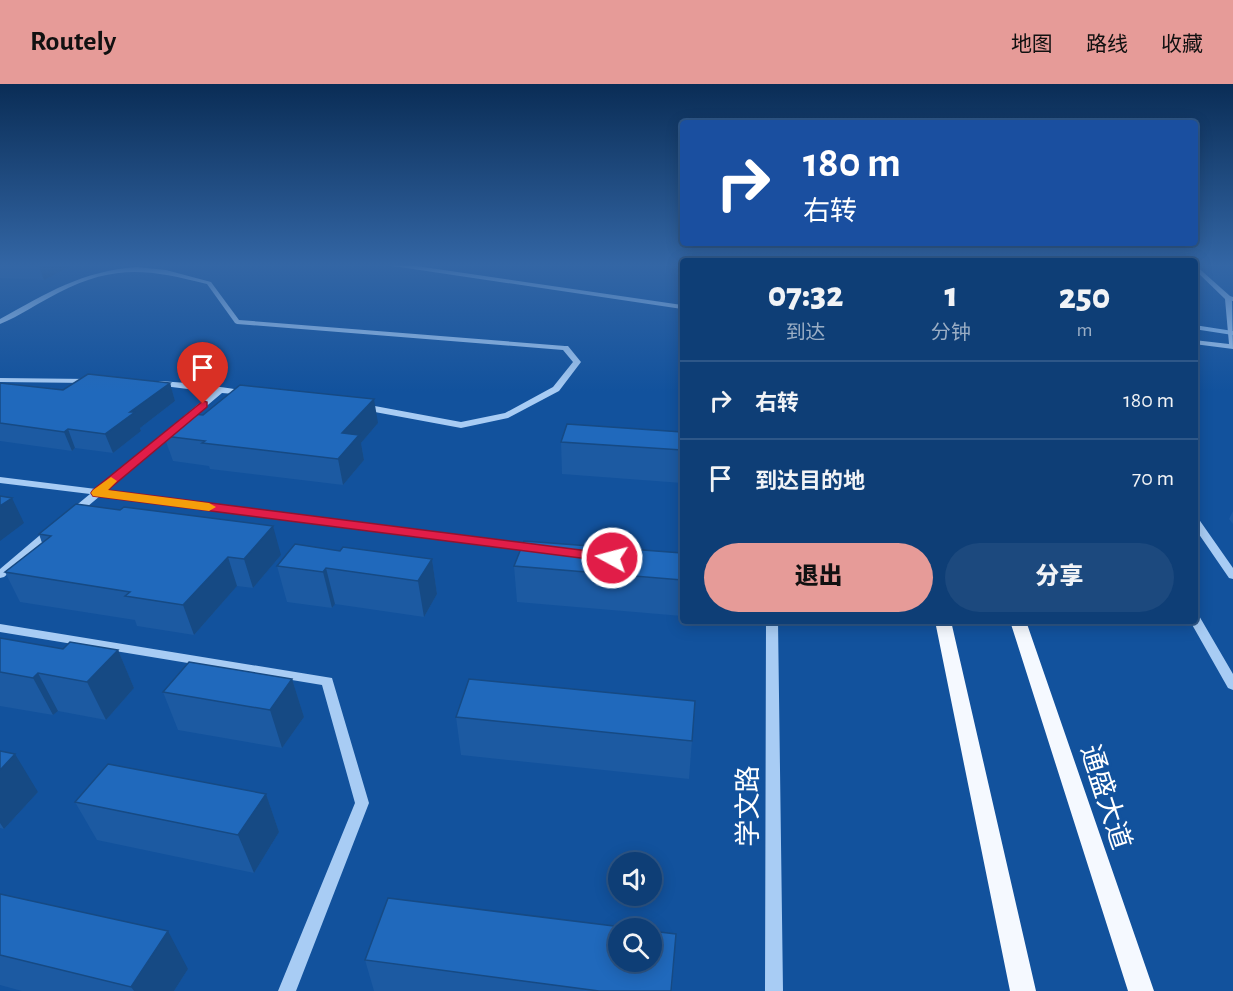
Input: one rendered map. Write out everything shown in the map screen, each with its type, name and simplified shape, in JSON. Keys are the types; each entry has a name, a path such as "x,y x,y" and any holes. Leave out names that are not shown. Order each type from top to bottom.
{"main road":[{"path":"943,624 1023,991"},
{"name":"通盛大道","path":"1019,624 1141,991"}],"street":[{"path":"0,322 29,306"},
{"path":"225,306 237,322 565,348 577,362 556,389 518,410 508,415 460,425 396,411 349,406"},
{"path":"1198,342 1233,346 1231,306"},
{"path":"0,380 100,382"},
{"path":"145,382 256,394"},
{"path":"0,575 220,389"},
{"path":"0,480 542,549"},
{"path":"1198,526 1233,576"},
{"name":"学文路","path":"772,624 774,991"},
{"path":"1198,624 1233,685"},
{"path":"0,628 327,681 362,803 287,991"}],"building":[{"path":"88,374 170,383 130,412 135,412 105,434 68,429 64,432 0,423 0,383 63,390"},
{"path":"240,385 374,399 342,433 359,435 338,459 202,443 205,441 164,436 192,414 203,415"},
{"path":"567,424 680,432 680,450 561,442"},
{"path":"0,496 12,498 0,506"},
{"path":"76,504 120,510 124,507 273,526 244,559 228,557 183,605 125,596 130,592 5,572 51,536 39,534"},
{"path":"524,541 680,553 680,580 514,566"},
{"path":"295,544 340,551 343,547 432,559 418,581 326,568 323,572 277,566"},
{"path":"0,638 63,649 70,642 118,650 87,682 38,673 33,678 0,672"},
{"path":"189,662 292,679 270,710 163,692"},
{"path":"469,679 695,701 692,741 456,717"},
{"path":"0,751 15,754 0,770"},
{"path":"108,764 266,794 238,835 75,802"},
{"path":"0,894 168,931 131,987 0,955"},
{"path":"388,898 608,925 608,972 662,972 662,932 676,934 671,991 599,991 365,960"}],"waterway":[{"path":"1198,328 1233,333"}],"slow traffic":[{"path":"111,481 97,493 209,507"}],"route":[{"path":"203,404 97,493 612,558"}]}
